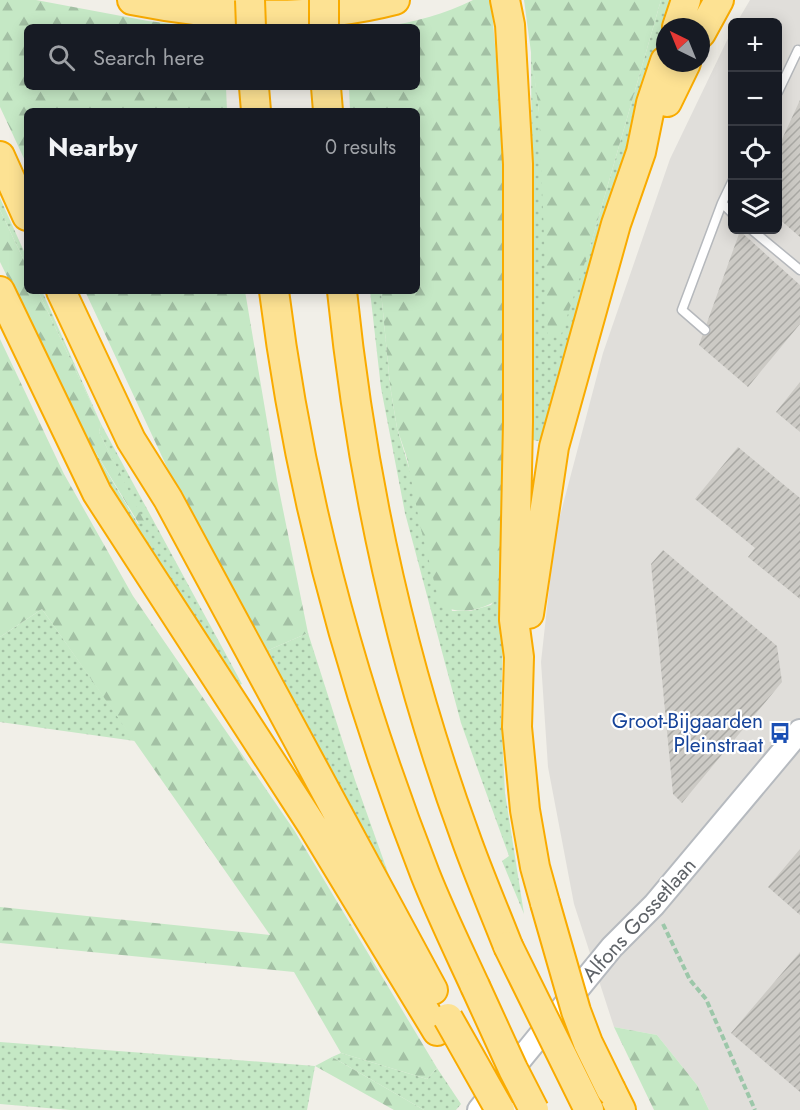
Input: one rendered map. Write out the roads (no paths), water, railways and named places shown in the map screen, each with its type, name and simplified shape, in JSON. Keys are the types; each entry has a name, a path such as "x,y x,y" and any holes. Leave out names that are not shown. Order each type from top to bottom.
{"highway":[{"path":"132,0 165,7 211,12 282,14 332,13 395,0"},
{"path":"250,0 251,24"},
{"path":"324,0 324,24"},
{"path":"680,18 686,0"},
{"path":"709,18 719,0"},
{"path":"508,13 518,164 518,422 514,620 519,657 517,727 525,810 535,867 576,1011 588,1043 616,1100"},
{"path":"519,657 528,620 554,447 616,224 641,152 651,103 661,72"},
{"path":"641,152 681,72"},
{"path":"254,90 256,108"},
{"path":"326,90 328,108"},
{"path":"0,156 24,209"},
{"path":"0,291 97,493 500,1110"},
{"path":"62,294 131,440 168,500 443,1025 485,1110"},
{"path":"274,294 281,346 302,461 327,571 355,672 426,876 513,1069 534,1110"},
{"path":"342,294 349,363 368,479 388,573 418,693 465,837 508,946 589,1110"}],"street":[{"name":"Alfons Gossetlaan","path":"478,1110 612,947 654,905 800,731"}],"lane":[{"path":"782,82 798,50 800,52"},
{"path":"705,330 682,310 728,190"},
{"path":"722,203 728,209"},
{"path":"757,234 800,270"}],"place":[{"name":"Groot-Bijgaarden Pleinstraat","path":"780,733"}]}
